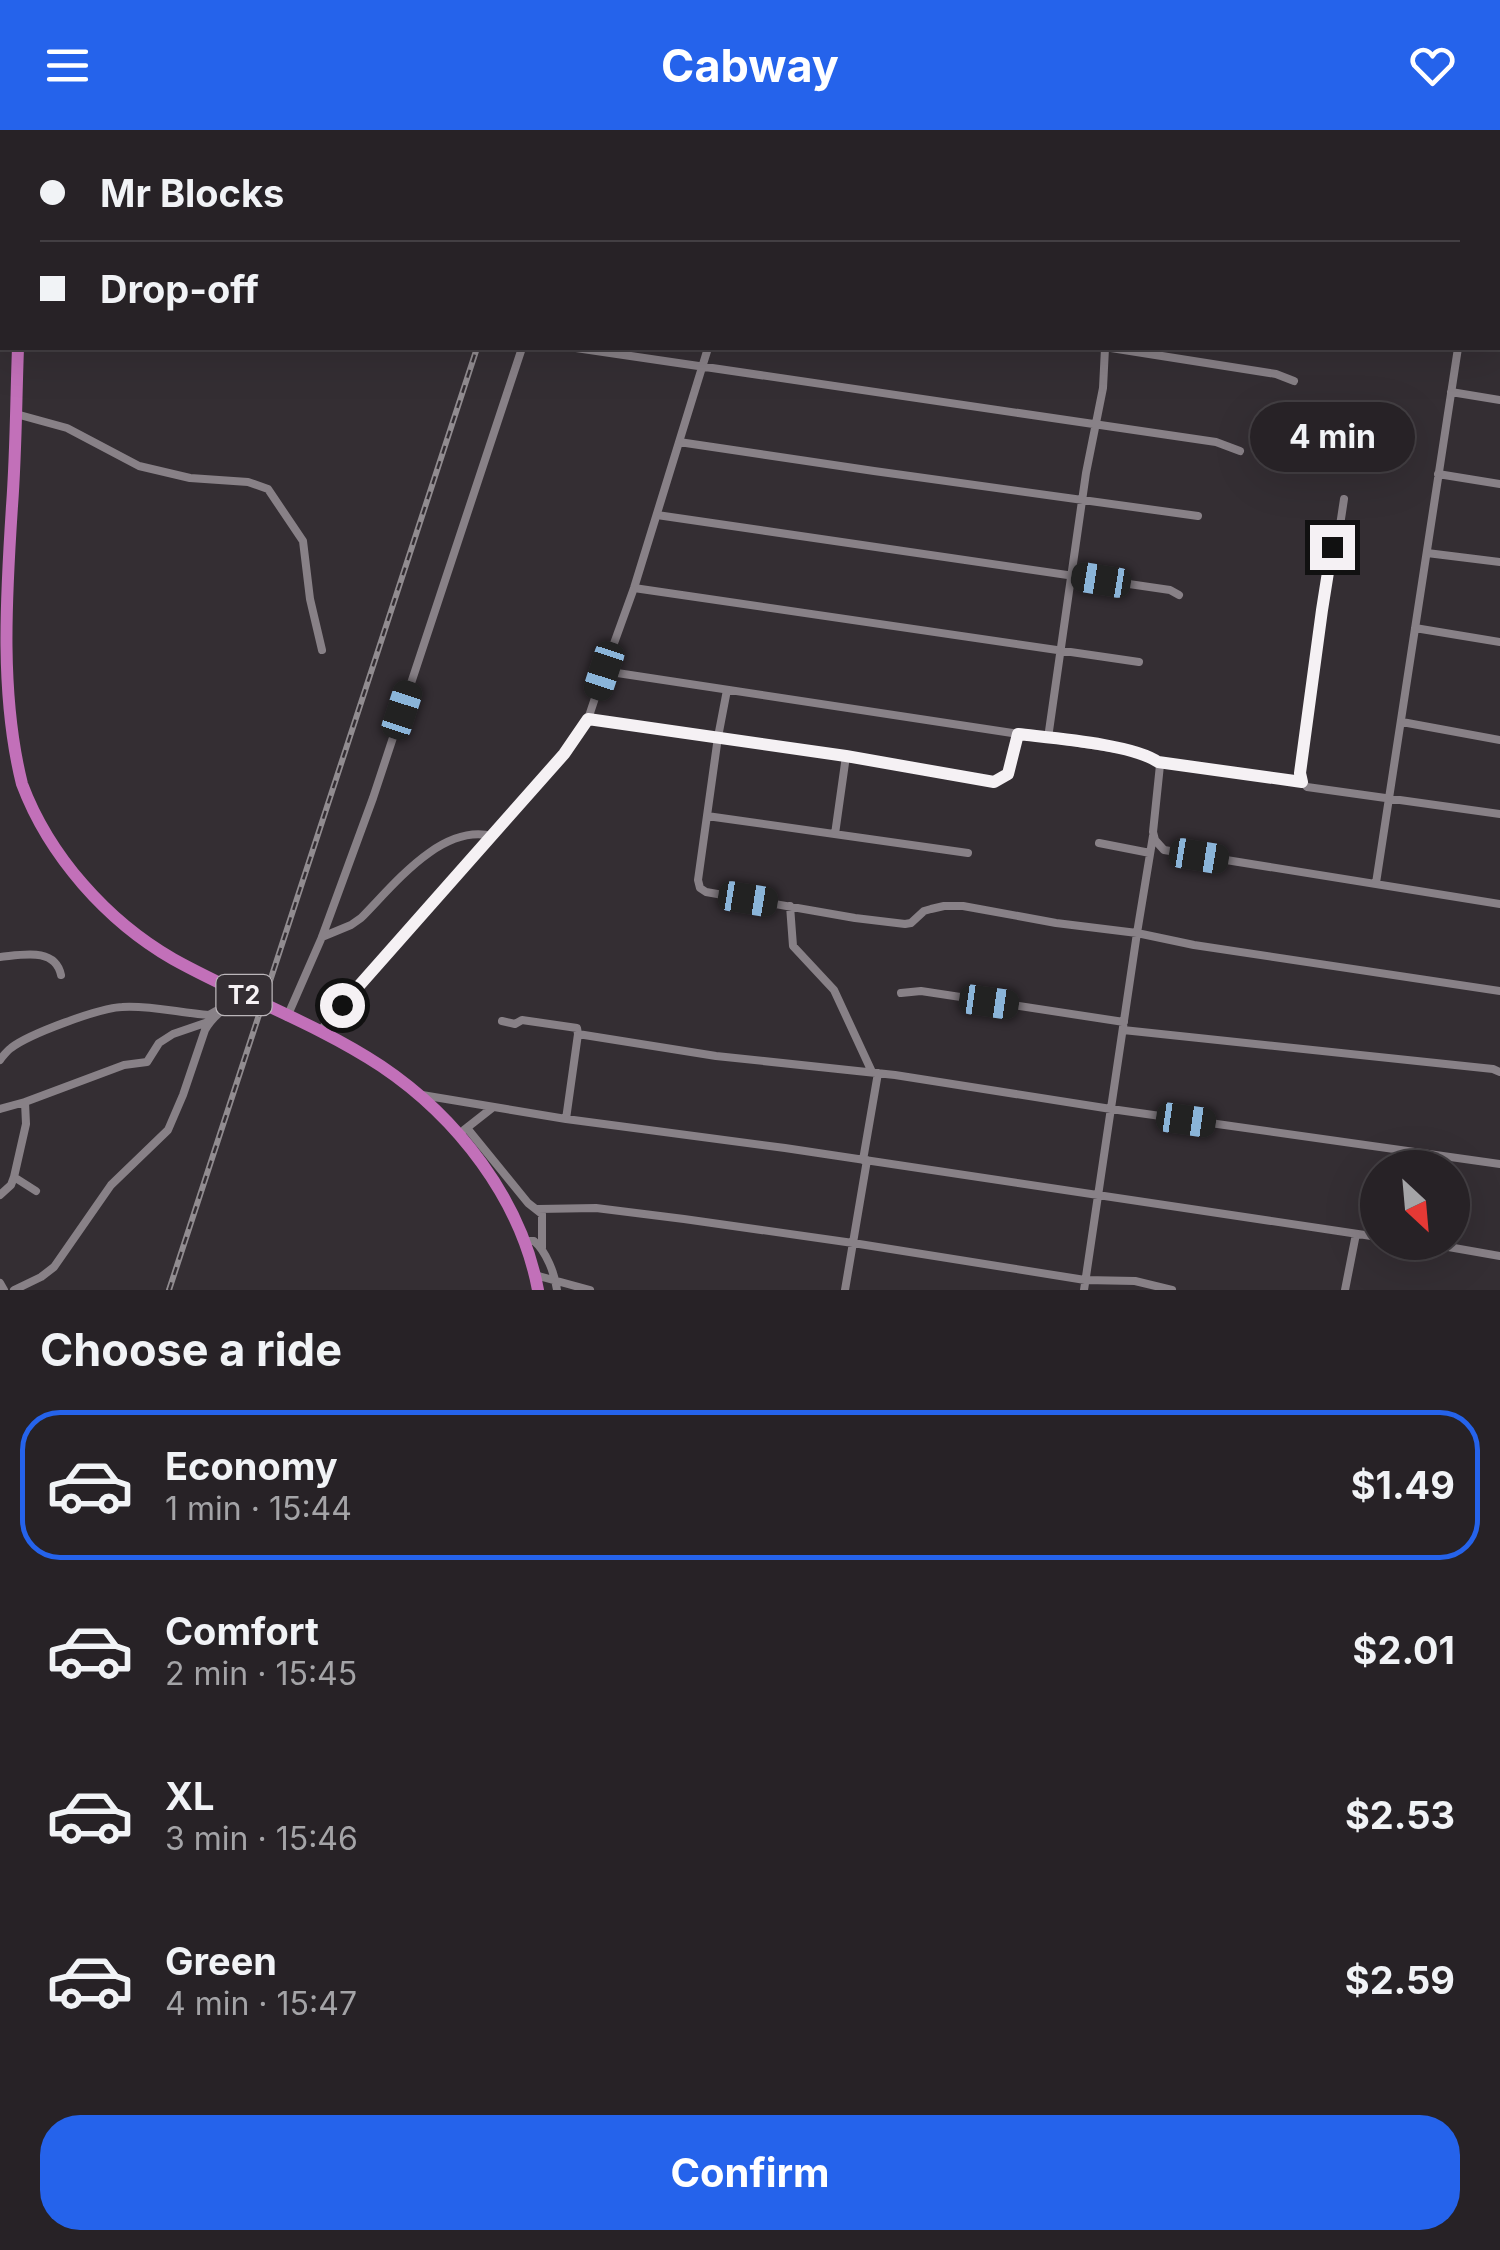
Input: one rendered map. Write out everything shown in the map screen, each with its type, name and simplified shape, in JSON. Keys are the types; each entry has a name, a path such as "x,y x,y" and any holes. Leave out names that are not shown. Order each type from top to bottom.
{"highway":[{"name":"T2","path":"18,350 4,646 4,728 28,796 56,847 86,887 149,943 240,998 287,1016 382,1067 462,1131 523,1240 538,1290"}],"street":[{"path":"287,1016 322,937 373,798 521,350"},
{"path":"589,350 1216,442 1240,451"},
{"path":"319,1032 572,744 588,719 634,588 707,350"},
{"path":"1048,738 1108,350"},
{"path":"1121,350 1276,374 1294,381"},
{"path":"1376,884 1458,350"},
{"path":"1451,392 1500,400"},
{"path":"16,414 67,428 139,466 190,478 248,482 268,489 303,541 310,599 322,650"},
{"path":"679,442 1198,516"},
{"path":"1438,474 1500,484"},
{"path":"1344,499 1339,532 1329,560 1300,773 1302,782 1306,787 1500,814"},
{"path":"657,515 1170,590 1178,595"},
{"path":"1427,553 1500,562"},
{"path":"634,588 1139,662"},
{"path":"1415,628 1500,642"},
{"path":"604,671 1104,746 1150,756 1158,762 1302,782"},
{"path":"726,690 698,880 706,892 905,924 931,908 963,906 1056,924 1136,933 1500,991"},
{"path":"588,719 994,782 1008,774 1018,734"},
{"path":"1402,722 1500,740"},
{"path":"835,834 846,756"},
{"path":"1084,1290 1153,836 1158,762"},
{"path":"707,816 968,854"},
{"path":"322,937 351,925 418,862 452,838 471,833 492,836"},
{"path":"1153,836 1164,850 1500,904"},
{"path":"1099,843 1150,853"},
{"path":"790,906 793,946 834,990 875,1073 845,1290"},
{"path":"0,957 46,956 59,966 61,976"},
{"path":"900,993 921,992 1123,1026 1500,1072"},
{"path":"0,1108 124,1066 147,1062 159,1043 210,1021 240,998"},
{"path":"0,1060 20,1043 112,1008 208,1015 240,998"},
{"path":"14,1290 54,1267 117,1177 164,1135 184,1095 210,1021"},
{"path":"502,1021 576,1028 566,1119"},
{"path":"578,1034 716,1056 875,1073 1393,1150"},
{"path":"417,1094 1360,1235"},
{"path":"0,1195 14,1177 26,1124 25,1102"},
{"path":"492,1108 462,1131 542,1214 542,1248 556,1286"},
{"path":"1470,1160 1500,1164"},
{"path":"14,1177 36,1191"},
{"path":"538,1209 596,1208 1172,1290"},
{"path":"1344,1290 1356,1234"},
{"path":"523,1240 534,1241 542,1248"},
{"path":"1470,1251 1500,1256"},
{"path":"535,1275 556,1286 590,1290"},
{"path":"0,1283 4,1290"}],"railway":[{"path":"169,1290 476,350"}],"route":[{"path":"342,1005 564,754 588,719 994,782 1011,769 1018,734 1132,751 1158,762 1302,782 1300,773 1332,547"}]}
